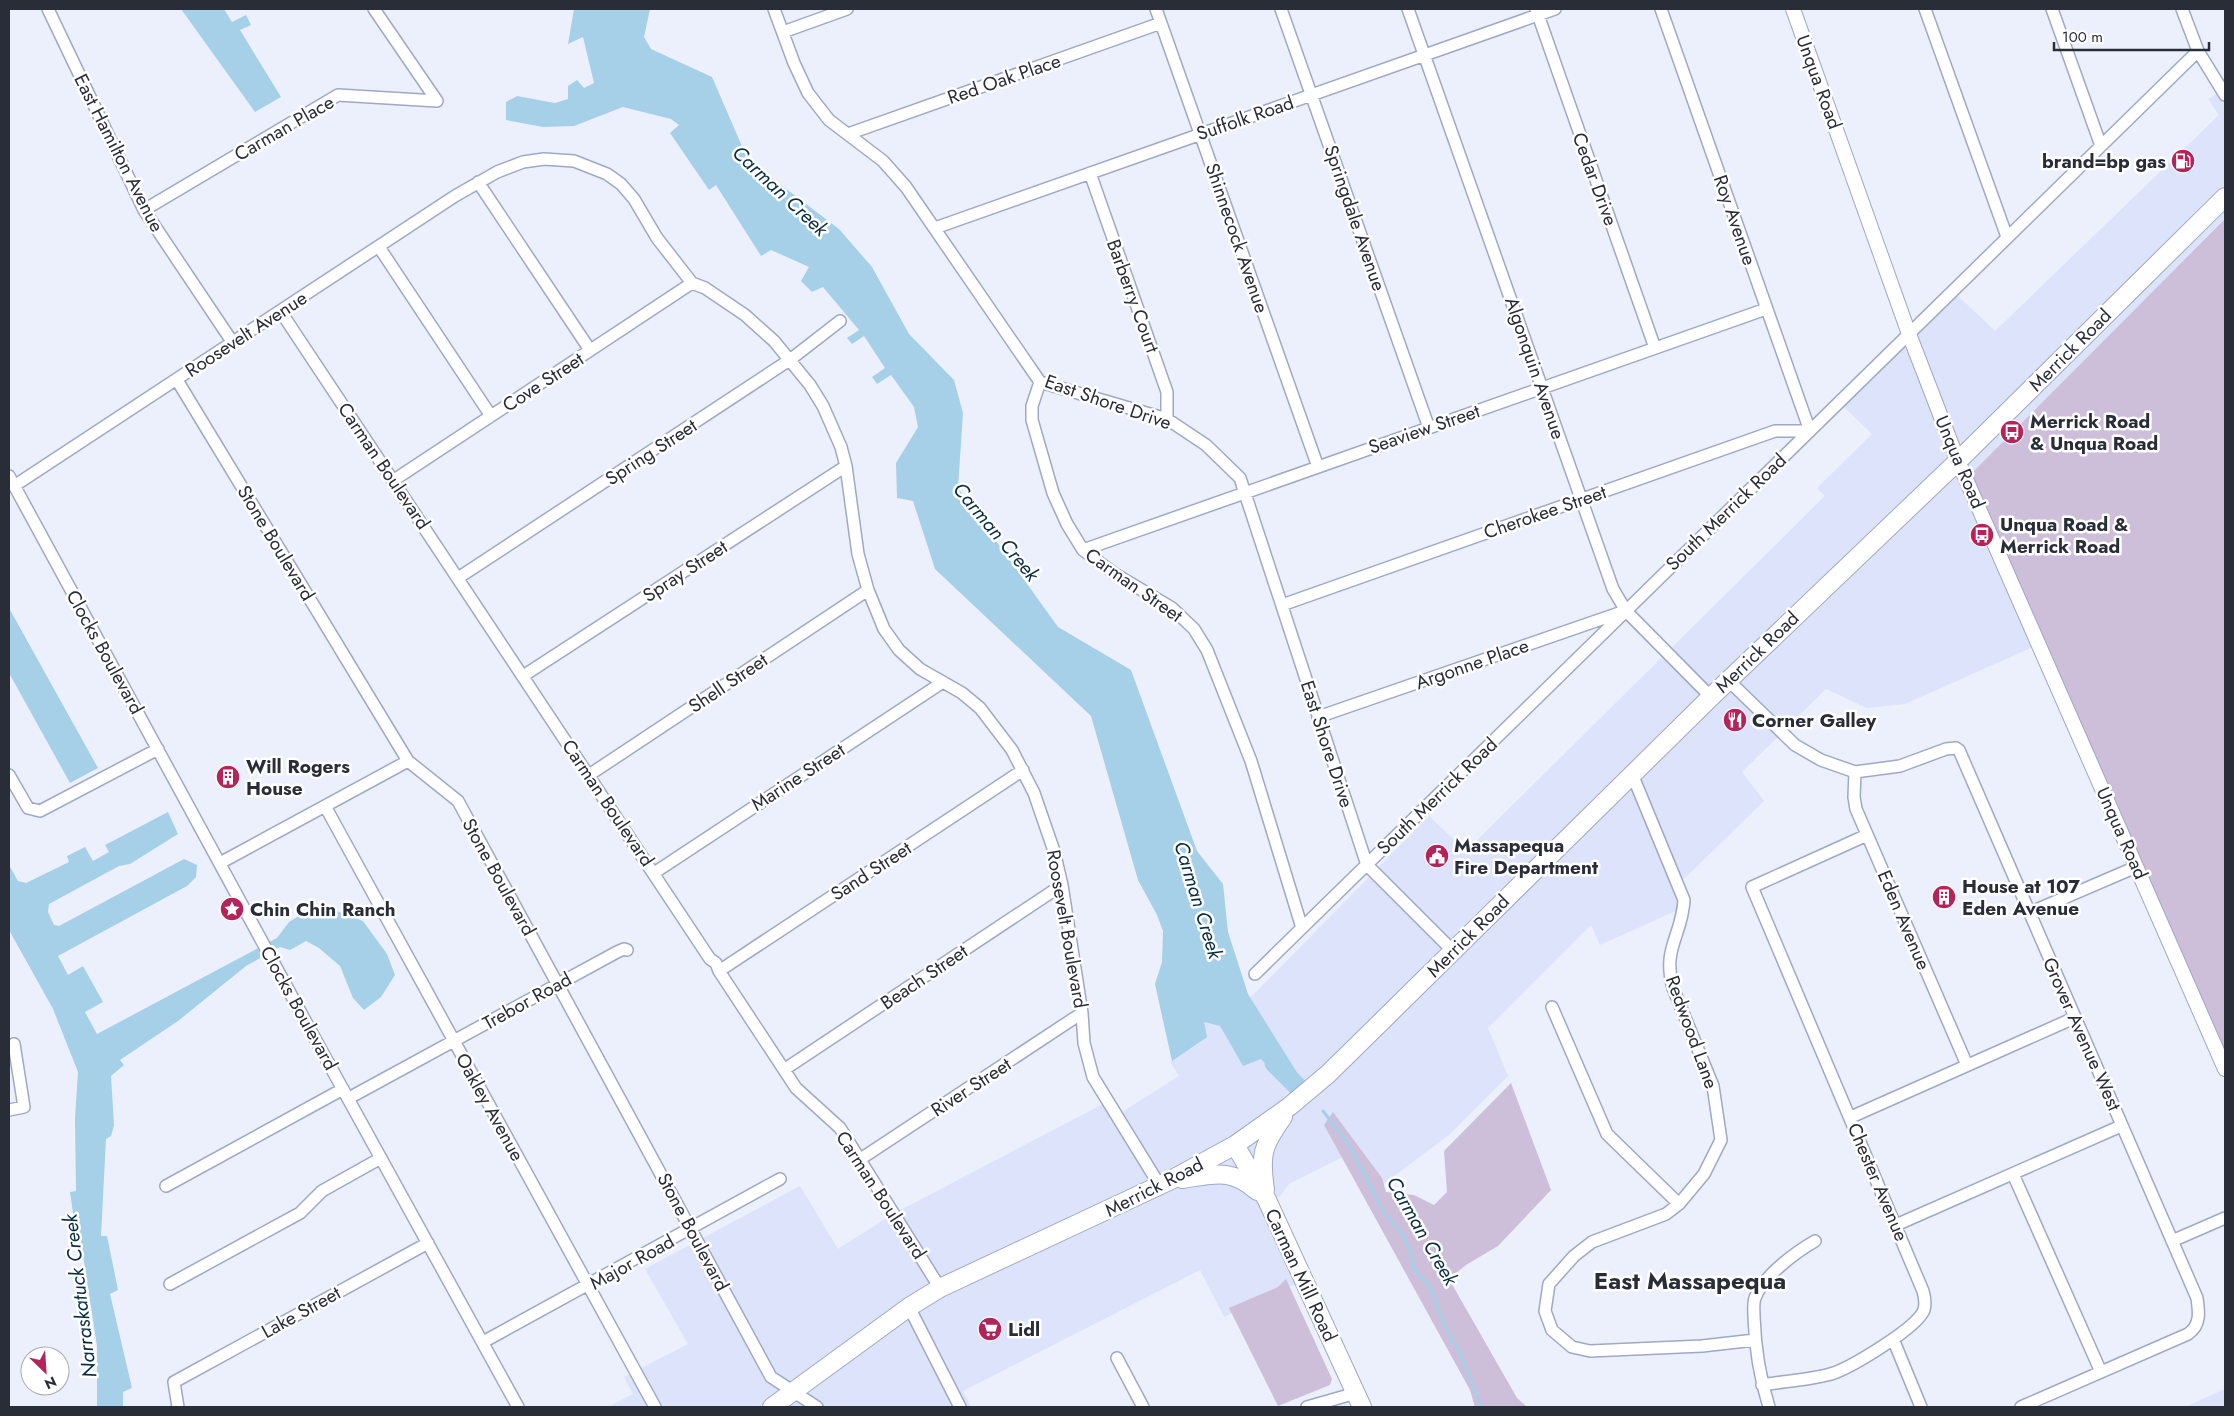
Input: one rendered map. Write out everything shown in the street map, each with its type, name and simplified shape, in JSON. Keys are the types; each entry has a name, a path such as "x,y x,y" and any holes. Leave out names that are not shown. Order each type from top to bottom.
{"main road":[{"name":"Merrick Road","path":"772,1407 909,1307 940,1288 1166,1183 1235,1145 1290,1106 1328,1074 1728,680 1958,461 2225,197"},
{"path":"1267,1200 1261,1165 1264,1148 1290,1106"},
{"name":"Carman Mill Road","path":"1235,1145 1267,1200 1359,1400"},
{"path":"1166,1183 1213,1174 1234,1176 1247,1182 1267,1200"}],"street":[{"name":"East Hamilton Avenue","path":"48,9 144,210 233,343"},
{"name":"Carman Place","path":"144,210 338,95 437,101 374,9"},
{"name":"East Shore Drive","path":"774,9 794,63 808,93 829,120 891,170 935,228 1040,382 1167,419 1206,445 1240,478 1367,865 1453,951"},
{"path":"782,32 847,9"},
{"name":"Shinnecock Avenue","path":"1156,9 1318,467"},
{"name":"Springdale Avenue","path":"1281,9 1429,428"},
{"name":"Algonquin Avenue","path":"1408,9 1613,590 1626,611 1711,697"},
{"name":"Suffolk Road","path":"935,228 1425,55 1537,12 1555,9"},
{"name":"Roy Avenue","path":"1661,9 1810,431"},
{"name":"Unqua Road","path":"1793,9 1909,334 1958,461 2225,1069"},
{"path":"1925,9 2007,238"},
{"path":"2052,9 2101,146"},
{"path":"2182,9 2198,51 2225,95"},
{"name":"Cedar Drive","path":"1537,12 1655,348"},
{"name":"Red Oak Place","path":"848,134 1161,23"},
{"name":"South Merrick Road","path":"1255,974 2198,51"},
{"name":"Roosevelt Boulevard","path":"478,182 523,162 544,160 574,162 607,174 621,184 634,199 657,238 692,283 704,288 745,315 791,359 822,406 841,447 846,466 854,533 868,590 884,630 899,650 920,669 943,682 980,708 1002,734 1023,770 1044,818 1062,885 1082,1014 1084,1044 1093,1077 1166,1183"},
{"name":"Barberry Court","path":"1090,173 1167,392 1167,419"},
{"path":"478,182 590,350"},
{"name":"Roosevelt Avenue","path":"12,481 176,380 478,182"},
{"path":"379,247 492,416"},
{"name":"Cove Street","path":"394,480 692,283"},
{"name":"Seaview Street","path":"1083,550 1766,309"},
{"name":"Carman Boulevard","path":"281,312 710,959 716,963 719,971 796,1088 840,1128 940,1288"},
{"name":"Spring Street","path":"458,578 791,359 840,321"},
{"name":"Stone Boulevard","path":"176,380 408,761 458,801 771,1377 817,1407"},
{"name":"Carman Street","path":"1040,382 1032,406 1032,420 1053,493 1066,524 1083,550 1115,574 1172,608 1194,630 1207,650 1251,761 1302,928"},
{"name":"Cherokee Street","path":"1282,605 1775,431 1810,431"},
{"name":"Spray Street","path":"523,676 846,466"},
{"name":"Clocks Boulevard","path":"12,481 518,1407"},
{"name":"Shell Street","path":"589,775 868,590"},
{"name":"Argonne Place","path":"1318,717 1626,611"},
{"path":"1728,680 1795,745 1820,760 1855,772"},
{"name":"Marine Street","path":"654,873 943,682"},
{"name":"Grover Avenue West","path":"1855,772 1900,766 1952,748 1956,748 1962,754 1971,780 2197,1298 2199,1315 2196,1326 2188,1334 2101,1372"},
{"path":"9,775 28,808 40,811 158,749"},
{"path":"220,863 408,761"},
{"name":"Sand Street","path":"719,971 1023,770"},
{"name":"Eden Avenue","path":"1855,772 1854,797 1856,809 1967,1065"},
{"name":"Redwood Lane","path":"1632,774 1684,900 1683,916 1670,950 1669,971 1673,988 1713,1086 1721,1140 1704,1174 1679,1204 1666,1214 1592,1242 1574,1256 1549,1284 1544,1311 1552,1330 1572,1347 1590,1351 1702,1346 1755,1340"},
{"name":"Oakley Avenue","path":"326,806 655,1407"},
{"name":"Chester Avenue","path":"1762,1385 1833,1373 1893,1339 1916,1322 1926,1302 1851,1117 1752,887 1867,835"},
{"path":"2029,913 2136,867"},
{"name":"Beach Street","path":"785,1069 1062,885"},
{"name":"Trebor Road","path":"166,1186 454,1041 617,952 627,950"},
{"path":"1552,1007 1607,1134 1679,1204"},
{"name":"River Street","path":"859,1160 1082,1014"},
{"path":"1851,1117 2074,1018"},
{"path":"9,1110 24,1107 14,1044"},
{"path":"1896,1225 2121,1126"},
{"path":"170,1284 300,1213 322,1191 381,1158"},
{"path":"2013,1174 2101,1372 2021,1407"},
{"name":"Major Road","path":"483,1342 780,1179"},
{"path":"2172,1241 2225,1218"},
{"path":"1769,1407 1762,1385 1755,1340 1754,1299 1763,1284 1797,1251 1815,1241"},
{"name":"Lake Street","path":"178,1407 174,1382 428,1243"},
{"path":"909,1307 960,1407"},
{"path":"1893,1339 1921,1407"},
{"path":"1117,1358 1143,1407"},
{"path":"1306,1407 1359,1400"}],"shaded area":[{"path":"2225,89 2225,219 2042,643 1905,704 1867,708 1826,689 1742,772 1764,801 1685,878 1670,884 1680,909 1600,945 1591,925 1488,1028 1508,1076 1449,1135 1370,1194 1349,1154 1289,1184 1280,1196 1261,1206 1298,1283 1224,1317 1200,1270 963,1391 971,1407 608,1407 633,1394 624,1377 688,1344 645,1269 800,1186 838,1249 891,1215 1103,1104 1111,1119 1179,1076 1170,1062 1204,1022 1220,1026 1243,1066 1261,1059 1285,1084 1298,1074 1250,998 1429,816 1466,851 1825,496 1817,488 1872,434 1841,404 1955,293 1995,331 2219,115 2208,99"},
{"path":"2225,219 2225,1059 1969,476"},
{"path":"1511,1083 1551,1190 1498,1246 1466,1265 1449,1279 1517,1398 1527,1407 1475,1407 1470,1390 1324,1125 1333,1112 1382,1178 1386,1192 1414,1195 1434,1205 1447,1192 1444,1151"},
{"path":"1286,1279 1332,1379 1330,1385 1278,1406 1229,1308 1278,1287"},
{"path":"2225,1389 2225,1407 2185,1407"}],"water":[{"path":"181,9 224,9 232,22 246,15 251,25 240,30 281,97 255,112"},
{"path":"574,9 650,9 644,37 651,49 712,77 748,160 839,229 872,267 909,334 954,380 963,413 958,488 1058,627 1131,670 1197,851 1223,884 1228,932 1248,994 1298,1074 1285,1084 1261,1059 1243,1066 1220,1026 1204,1022 1207,1037 1172,1061 1155,984 1162,962 1163,931 1157,915 1138,880 1091,716 935,569 913,501 897,498 896,463 918,427 914,407 891,375 877,384 872,377 885,368 864,336 852,344 847,338 859,330 823,287 812,292 801,281 809,267 771,250 761,256 716,185 709,190 670,133 679,125 671,119 623,107 574,126 543,127 506,120 506,102 517,96 555,103 568,99 568,86 577,80 584,88 594,83 583,37 568,44"},
{"path":"9,608 98,768 70,783 9,673"},
{"path":"168,812 178,834 130,864 119,866 49,904 48,912 54,925 59,926 184,859 197,865 196,877 187,886 58,956 68,975 83,966 103,1002 85,1012 97,1034 277,938 289,922 307,911 322,908 337,911 363,921 387,954 395,975 381,997 364,1010 353,998 340,966 319,948 306,941 290,950 280,947 246,966 178,1021 120,1060 124,1065 111,1076 114,1125 111,1136 106,1139 101,1236 107,1236 118,1290 110,1294 132,1388 123,1392 123,1407 97,1407 97,1346 81,1242 74,1220 70,1192 76,1191 75,1118 78,1072 53,1009 9,930 9,865 18,881 26,883 69,862 67,856 85,847 93,861 109,852 105,845"}],"waterway":[{"name":"Carman Creek","path":"1274,1063 1298,1087"},
{"name":"Carman Creek","path":"1323,1111 1347,1142 1384,1213 1400,1231 1410,1249 1414,1270 1427,1283 1434,1296 1443,1323 1461,1355 1481,1407"}],"place":[{"name":"brand=bp gas","path":"2183,161"},
{"name":"Merrick Road & Unqua Road","path":"2012,432"},
{"name":"Unqua Road & Merrick Road","path":"1982,535"},
{"name":"Corner Galley","path":"1735,720"},
{"name":"Will Rogers House","path":"228,777"},
{"name":"Massapequa Fire Department","path":"1437,856"},
{"name":"House at 107 Eden Avenue","path":"1944,897"},
{"name":"Chin Chin Ranch","path":"232,909"},
{"name":"Lidl","path":"990,1329"}],"district":[{"name":"East Massapequa","path":"1690,1280"}],"water label":[{"name":"Narraskatuck Creek","path":"80,1296"}]}
